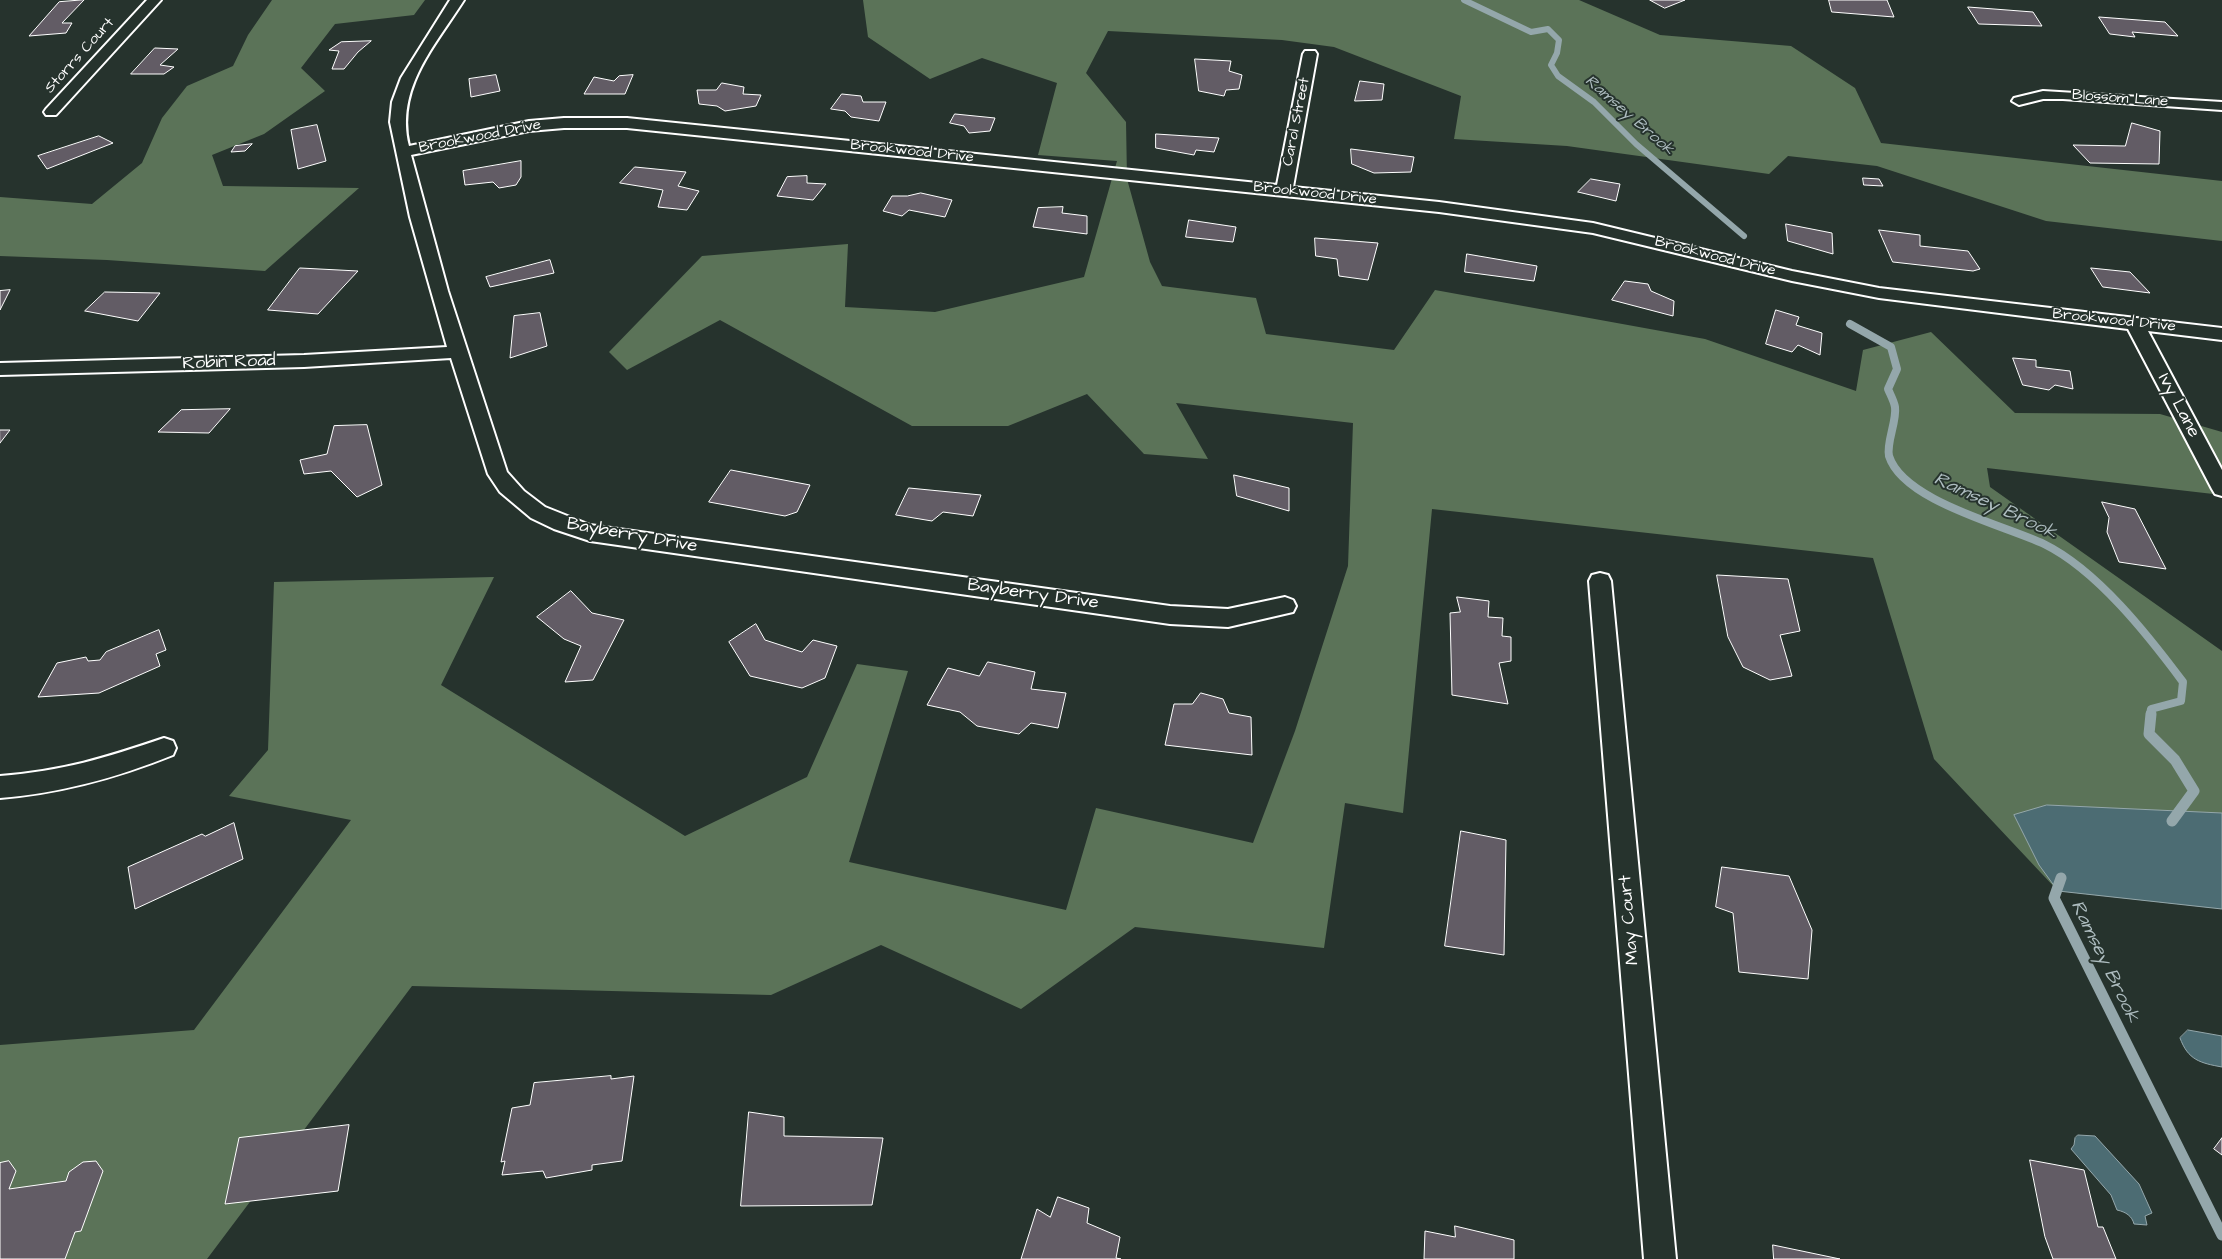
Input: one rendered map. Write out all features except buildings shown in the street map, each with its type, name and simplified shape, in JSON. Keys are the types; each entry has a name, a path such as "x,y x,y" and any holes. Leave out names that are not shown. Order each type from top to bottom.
{"street":[{"name":"Storrs Court","path":"51,112 154,0"},
{"name":"Bayberry Drive","path":"457,0 406,83 399,100 396,117 421,232 498,474 511,493 532,511 561,524 590,533 1170,615 1228,618 1285,606"},
{"name":"Carol Street","path":"1284,191 1310,54"},
{"name":"Blossom Lane","path":"2019,101 2043,95 2063,95 2222,106"},
{"name":"Brookwood Drive","path":"403,152 529,126 564,123 627,124 1284,191 1548,221 1617,233 1792,276 1879,293 1938,302 2134,322 2222,334"},
{"name":"Ivy Lane","path":"2134,322 2222,489"},
{"name":"Robin Road","path":"0,369 304,361 458,352"},
{"name":"May Court","path":"1600,581 1660,1259"},
{"path":"0,787 38,784 95,774 164,748"}],"green space":[{"path":"272,0 425,0 414,15 335,24 301,68 325,91 264,134 212,155 223,186 359,188 265,271 107,260 0,256 0,197 92,204 142,163 162,118 187,86 233,66 248,35"},
{"path":"863,0 1579,0 1660,35 1791,46 1855,88 1881,143 2222,181 2222,241 2046,221 1877,166 1788,156 1769,174 1567,146 1454,139 1461,96 1334,47 1282,40 1108,31 1086,73 1126,122 1127,179 1150,262 1162,286 1256,298 1266,334 1394,350 1435,290 1705,339 1856,391 1863,350 1931,332 2015,413 2160,414 2222,432 2222,495 1987,468 1990,487 2222,651 2222,909 2058,891 1934,759 1873,558 1432,509 1403,813 1345,803 1324,948 1135,927 1021,1009 881,945 771,995 412,986 207,1259 0,1259 0,1045 194,1030 351,820 229,796 268,750 274,582 494,577 441,685 685,836 807,777 857,664 908,671 849,862 1066,910 1096,808 1253,843 1295,731 1348,566 1353,423 1176,403 1208,459 1144,454 1087,394 1008,426 912,426 720,320 627,370 609,352 702,256 848,244 845,307 935,312 1084,277 1117,161 1038,155 1057,83 982,58 930,79 868,37"}],"water":[{"path":"2047,805 2222,813 2222,909 2058,891 2039,865 2014,815"},
{"path":"2188,1030 2222,1036 2222,1067 2201,1062 2191,1056 2180,1038"},
{"path":"2078,1135 2095,1136 2139,1184 2152,1213 2145,1216 2147,1225 2134,1224 2128,1215 2117,1210 2111,1195 2071,1149"}],"waterway":[{"name":"Ramsey Brook","path":"1464,0 1531,32 1548,29 1559,40 1557,53 1551,65 1558,76 1594,102 1636,144 1744,236"},
{"name":"Ramsey Brook","path":"1850,324 1891,347 1897,369 1888,389 1895,413 1888,451 1898,472 1914,486 1934,499 1981,520 2044,544 2064,555 2102,587 2138,625 2183,682 2181,701 2151,709 2150,715"},
{"name":"Ramsey Brook","path":"2151,714 2149,734 2175,760 2194,791 2172,821"},
{"name":"Ramsey Brook","path":"2061,878 2054,898 2222,1235"}]}
